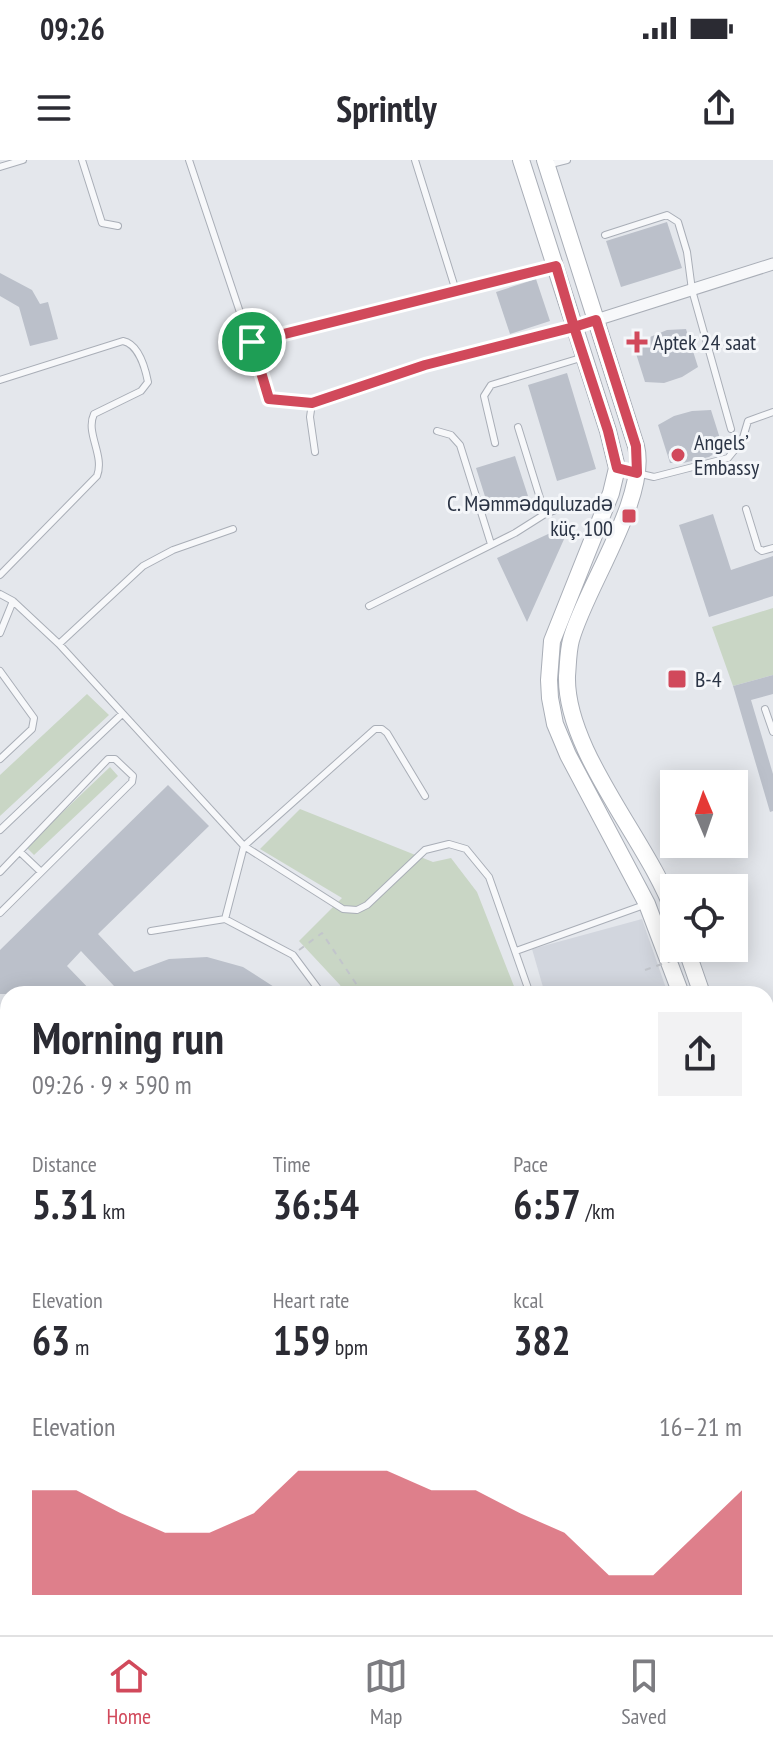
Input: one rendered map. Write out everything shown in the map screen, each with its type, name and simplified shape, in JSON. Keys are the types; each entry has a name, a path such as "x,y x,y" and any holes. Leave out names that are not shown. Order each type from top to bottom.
{"main road":[{"path":"521,160 608,431 617,468 552,641 550,698 555,724 568,755 647,904 678,986"},
{"path":"546,163 636,446 637,473 629,502 571,641 567,679 573,717 585,746 660,887"},
{"path":"617,468 637,473"},
{"path":"691,962 699,986"}],"street":[{"path":"574,327 773,264"}],"lane":[{"path":"0,167 23,160"},
{"path":"82,160 102,223 118,226"},
{"path":"189,160 269,399 312,403 425,365 574,327"},
{"path":"415,160 456,291"},
{"path":"546,163 567,160"},
{"path":"605,235 667,215 678,222 687,252 692,290 731,429"},
{"path":"252,342 556,266"},
{"path":"0,380 129,341 134,346 148,382 141,391 94,414 90,423 99,464 97,476 0,575"},
{"path":"495,443 484,396 491,385 584,357"},
{"path":"312,403 310,417 315,452"},
{"path":"637,473 654,477 728,458 742,441 748,421 773,412"},
{"path":"518,427 545,514"},
{"path":"437,431 451,435 460,445 491,544"},
{"path":"369,606 545,514 574,503 588,503 604,509"},
{"path":"746,509 758,548 762,551 773,548"},
{"path":"59,644 143,566 173,550 233,529"},
{"path":"0,594 13,601 59,644 244,846 343,909 357,910 367,905 425,850 449,844 466,849 489,877 527,986"},
{"path":"0,633 13,601"},
{"path":"0,671 34,718 32,729 0,759"},
{"path":"765,709 773,732"},
{"path":"0,830 122,714"},
{"path":"225,919 244,846 375,729 387,733 425,796"},
{"path":"0,872 108,759 115,759 133,776 132,782 0,913"},
{"path":"20,852 40,871"},
{"path":"516,951 647,904"},
{"path":"151,931 225,919 293,955 316,986"}],"path":[{"path":"293,955 322,933 358,986"},
{"path":"645,970 668,962"}],"shaded area":[{"path":"642,919 665,986 543,986 532,949"}],"green space":[{"path":"773,608 773,675 733,686 712,627"},
{"path":"87,694 109,715 0,816 0,775"},
{"path":"110,767 118,776 34,855 26,847"},
{"path":"300,809 433,862 451,858 477,892 514,986 341,986 299,941 342,898 260,849"}],"building":[{"path":"667,222 682,268 621,287 606,241"},
{"path":"0,273 32,290 40,304 48,302 58,339 30,346 19,307 0,296"},
{"path":"536,279 550,321 510,334 496,292"},
{"path":"686,329 698,367 664,383 645,382 633,344 667,330"},
{"path":"567,373 596,469 557,481 528,385"},
{"path":"711,410 723,448 709,457 670,463 658,425 674,416"},
{"path":"515,456 528,496 489,509 476,468"},
{"path":"713,514 731,570 773,556 773,596 709,617 679,525"},
{"path":"561,528 565,537 527,622 497,558"},
{"path":"773,675 773,694 751,700 773,774 773,811 770,812 733,686"},
{"path":"168,785 209,826 98,934 134,972 169,959 207,957 243,967 273,986 114,986 81,951 67,966 86,986 0,986 0,950"}],"place":[{"name":"Aptek 24 saat","path":"637,342"},
{"name":"Angels’ Embassy","path":"678,455"},
{"name":"C. Məmmədquluzadə küç. 100","path":"629,516"},
{"name":"B-4","path":"677,679"}],"route":[{"path":"252,342 269,399 312,403 425,365 574,327 617,468 637,473 636,446 596,320 574,327 556,266 252,342"}]}
